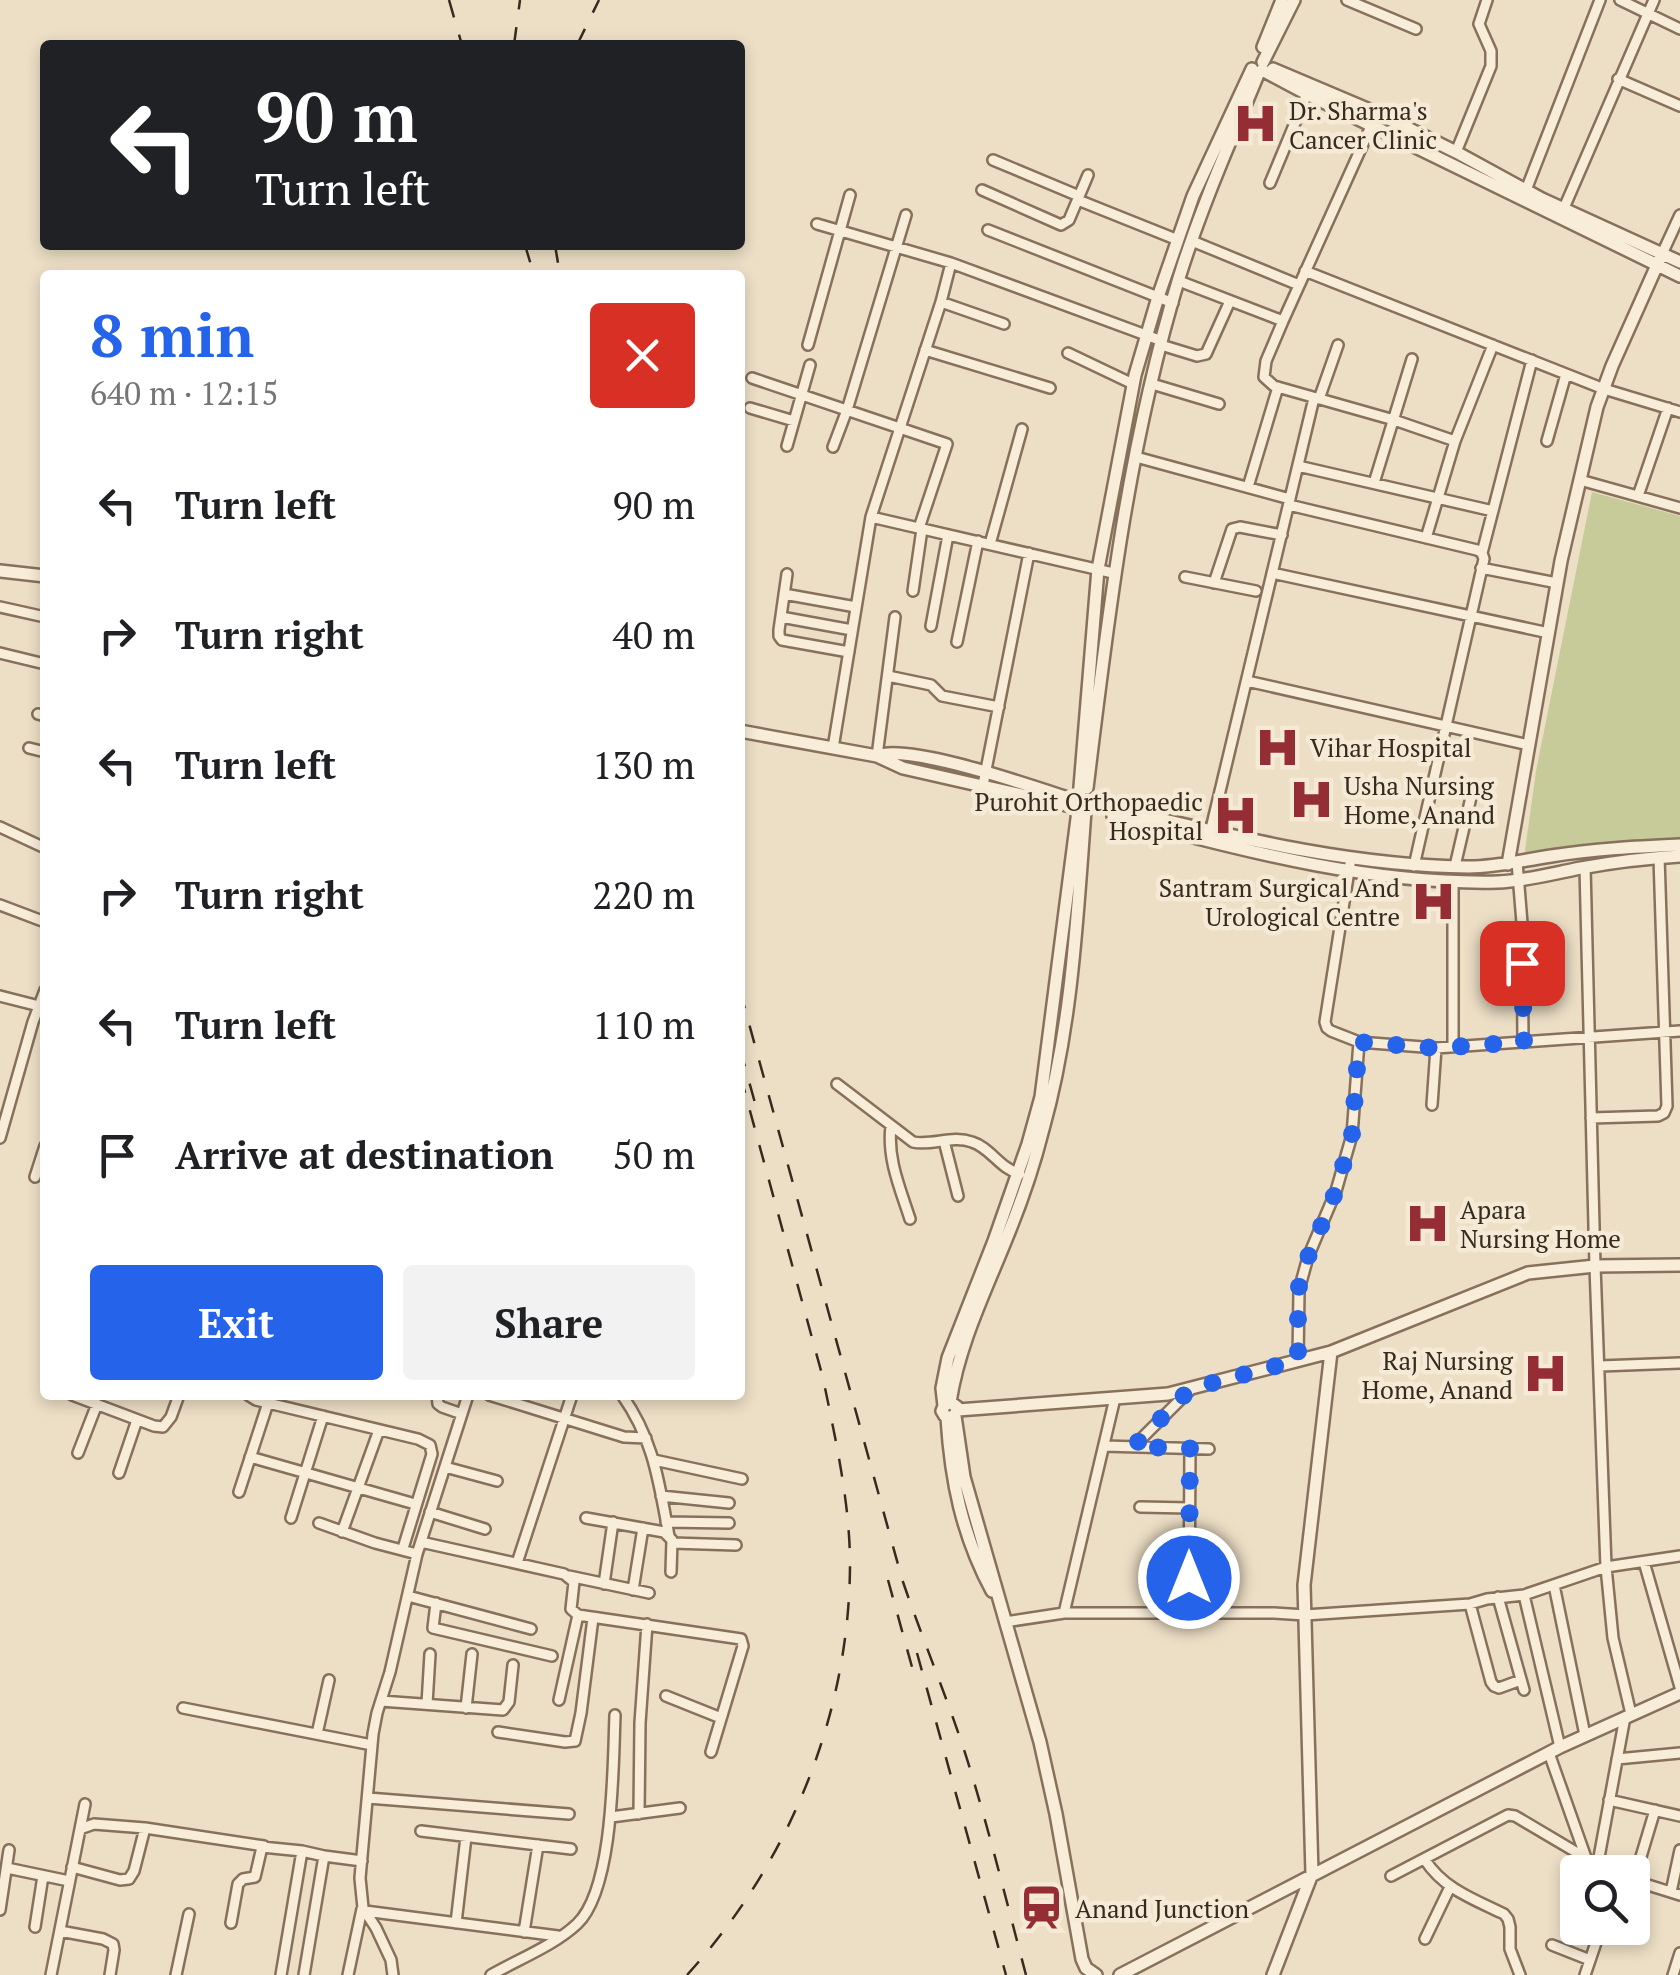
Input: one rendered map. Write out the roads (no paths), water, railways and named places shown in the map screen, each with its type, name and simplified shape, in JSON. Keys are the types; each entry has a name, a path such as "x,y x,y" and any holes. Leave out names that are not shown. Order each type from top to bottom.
{"street":[{"path":"1096,1975 1082,1959 1040,1742 964,1476 951,1411 954,1378 964,1340 1010,1231 1023,1175 1043,1131 1054,1086 1077,921 1098,569 1133,384 1158,297 1205,200 1260,66 1282,0"},
{"path":"1260,66 1294,0"},
{"path":"1347,0 1416,29"},
{"path":"1456,152 1491,66 1491,51 1479,24 1487,0"},
{"path":"1526,190 1600,0"},
{"path":"1620,0 1680,29"},
{"path":"1564,208 1654,0"},
{"path":"1260,66 1307,94 1680,276"},
{"path":"1260,66 1377,113 1526,190 1680,262"},
{"path":"1618,79 1680,106"},
{"path":"1270,183 1307,94"},
{"path":"1377,113 1298,285 1264,371 1268,381 1278,387 1455,440"},
{"path":"993,160 1298,285"},
{"path":"982,190 1061,224 1069,220 1088,176"},
{"path":"808,345 850,195"},
{"path":"833,447 906,214"},
{"path":"1524,1042 1522,923 1518,880 1512,863 1557,583 1597,407 1680,215"},
{"path":"818,224 951,264 1197,356 1206,354 1230,301"},
{"path":"988,230 1172,303"},
{"path":"1082,805 1114,573 1185,241"},
{"path":"833,748 871,518 951,264"},
{"path":"1305,271 1566,374 1680,412"},
{"path":"1178,281 1283,321"},
{"path":"941,302 1004,324"},
{"path":"1210,836 1298,466 1317,398 1338,344"},
{"path":"1426,538 1455,440 1493,345"},
{"path":"926,350 1050,388"},
{"path":"1068,353 1133,384"},
{"path":"1374,484 1412,359"},
{"path":"1414,866 1482,554 1532,360"},
{"path":"788,446 810,365"},
{"path":"1546,441 1566,374"},
{"path":"752,378 947,444 920,528 912,590"},
{"path":"1152,384 1219,404"},
{"path":"1248,488 1278,387"},
{"path":"750,408 794,422"},
{"path":"1638,496 1668,408"},
{"path":"990,544 1022,429"},
{"path":"1136,456 1482,554"},
{"path":"1298,466 1493,511"},
{"path":"1580,480 1680,508"},
{"path":"871,518 1114,573"},
{"path":"1214,583 1230,534 1236,527 1282,535"},
{"path":"931,626 948,534"},
{"path":"957,642 978,541"},
{"path":"985,779 1028,552"},
{"path":"1482,568 1557,583"},
{"path":"0,571 40,575"},
{"path":"787,574 779,636 782,640 848,652"},
{"path":"1272,574 1548,632"},
{"path":"1185,577 1256,591"},
{"path":"784,594 856,607"},
{"path":"0,607 40,616"},
{"path":"781,617 852,630"},
{"path":"877,756 896,618"},
{"path":"0,653 40,663"},
{"path":"888,676 931,685 942,696 999,707"},
{"path":"1247,681 1528,745"},
{"path":"745,732 877,756 903,768 985,779 1210,836 1269,844 1412,879 1518,880 1585,867 1680,856"},
{"path":"29,748 40,751"},
{"path":"1455,866 1472,793"},
{"path":"1,830 40,846"},
{"path":"1350,865 1512,863 1680,844"},
{"path":"1590,1118 1658,1116 1666,1106 1659,857"},
{"path":"1350,865 1326,1022 1331,1031 1359,1042 1436,1048 1680,1031"},
{"path":"1585,867 1606,1568 1613,1638 1628,1715 1593,1855"},
{"path":"1453,881 1453,1047"},
{"path":"0,905 40,920"},
{"path":"0,996 38,1006"},
{"path":"0,1138 40,1001"},
{"path":"33,1022 40,1024"},
{"path":"1298,1360 1298,1290 1336,1191 1352,1134 1359,1042"},
{"path":"1432,1105 1436,1048"},
{"path":"837,1084 913,1142 972,1142 1005,1168 1023,1175"},
{"path":"891,1126 891,1160 910,1219"},
{"path":"944,1140 958,1196"},
{"path":"35,1177 40,1162"},
{"path":"951,1411 1168,1394 1331,1352 1528,1274 1595,1266 1680,1265"},
{"path":"1273,1975 1312,1874 1304,1584 1331,1352"},
{"path":"1600,1366 1680,1363"},
{"path":"1133,1447 1190,1389"},
{"path":"1064,1613 1115,1398"},
{"path":"86,1400 163,1427 178,1400"},
{"path":"260,1400 430,1445 432,1454 404,1545"},
{"path":"438,1400 442,1407 462,1414"},
{"path":"348,1975 363,1910 360,1878 375,1724 417,1554 466,1400"},
{"path":"505,1400 624,1437 646,1438"},
{"path":"517,1563 570,1400"},
{"path":"625,1400 641,1423 654,1460 670,1539 671,1572"},
{"path":"240,1492 268,1403"},
{"path":"78,1453 97,1404"},
{"path":"291,1518 323,1416"},
{"path":"120,1472 137,1420"},
{"path":"342,1532 378,1430"},
{"path":"1104,1446 1209,1449"},
{"path":"1189,1613 1190,1448"},
{"path":"250,1457 416,1504"},
{"path":"654,1460 742,1479"},
{"path":"444,1467 497,1481"},
{"path":"661,1496 729,1504"},
{"path":"1140,1507 1189,1508"},
{"path":"430,1512 485,1529"},
{"path":"586,1518 664,1532 670,1539 736,1546"},
{"path":"319,1522 417,1554"},
{"path":"604,1584 613,1522"},
{"path":"666,1522 729,1523"},
{"path":"632,1590 643,1528"},
{"path":"421,1542 649,1593"},
{"path":"1005,1622 1064,1613 1305,1615 1470,1604 1524,1595 1606,1568 1680,1556"},
{"path":"1120,1975 1554,1750 1680,1690 1644,1562"},
{"path":"568,1576 574,1582 571,1609 578,1615 742,1639 711,1752"},
{"path":"1554,1585 1585,1735"},
{"path":"1524,1595 1554,1750 1587,1855"},
{"path":"408,1596 531,1629"},
{"path":"1470,1604 1491,1682 1499,1688 1522,1686 1498,1597"},
{"path":"436,1603 434,1628 552,1656"},
{"path":"559,1700 578,1615"},
{"path":"498,1732 574,1741 593,1618"},
{"path":"639,1814 647,1624"},
{"path":"427,1704 430,1654"},
{"path":"466,1708 472,1654"},
{"path":"382,1701 497,1710 506,1707 513,1665"},
{"path":"316,1734 329,1680"},
{"path":"666,1696 721,1718"},
{"path":"183,1708 372,1745"},
{"path":"491,1975 577,1925 592,1902 607,1844 615,1715"},
{"path":"1617,1759 1680,1753"},
{"path":"368,1798 569,1814"},
{"path":"1609,1800 1680,1816"},
{"path":"52,1975 85,1804"},
{"path":"610,1817 680,1808"},
{"path":"1641,1855 1655,1810"},
{"path":"1390,1876 1508,1815 1573,1855"},
{"path":"80,1829 94,1824 145,1828 362,1861"},
{"path":"72,1867 129,1879 145,1828"},
{"path":"421,1831 572,1849"},
{"path":"456,1923 466,1836"},
{"path":"524,1932 538,1845"},
{"path":"231,1923 238,1884 255,1877 260,1849 266,1846"},
{"path":"0,1910 9,1850"},
{"path":"281,1975 302,1850"},
{"path":"1650,1886 1675,1894 1680,1850"},
{"path":"304,1975 324,1856"},
{"path":"1425,1860 1450,1887 1504,1914 1508,1919 1510,1949 1520,1975"},
{"path":"7,1868 69,1881"},
{"path":"35,1927 44,1876"},
{"path":"1425,1939 1450,1887"},
{"path":"363,1910 560,1936"},
{"path":"363,1910 392,1960 393,1975"},
{"path":"176,1975 189,1914"},
{"path":"60,1931 113,1944 110,1975"},
{"path":"1552,1945 1590,1960"},
{"path":"1585,1975 1595,1945"},
{"path":"1673,1975 1680,1952"}],"railway":[{"path":"449,0 461,40"},
{"path":"515,40 520,0"},
{"path":"579,40 599,0"},
{"path":"526,250 532,270"},
{"path":"556,250 559,270"},
{"path":"745,1009 902,1579 966,1756 1026,1975"},
{"path":"745,1067 755,1103"},
{"path":"687,1975 756,1884 808,1782 826,1728 848,1616 849,1536 832,1423 745,1093"},
{"path":"888,1580 912,1667"},
{"path":"917,1653 1006,1975"}],"place":[{"name":"Dr. Sharma's Cancer Clinic","path":"1256,124"},
{"name":"Vihar Hospital","path":"1277,747"},
{"name":"Usha Nursing Home, Anand","path":"1311,799"},
{"name":"Purohit Orthopaedic Hospital","path":"1236,815"},
{"name":"Santram Surgical And Urological Centre","path":"1433,901"},
{"name":"Apara Nursing Home","path":"1427,1223"},
{"name":"Raj Nursing Home, Anand","path":"1546,1374"},
{"name":"Anand Junction","path":"1042,1908"}]}
